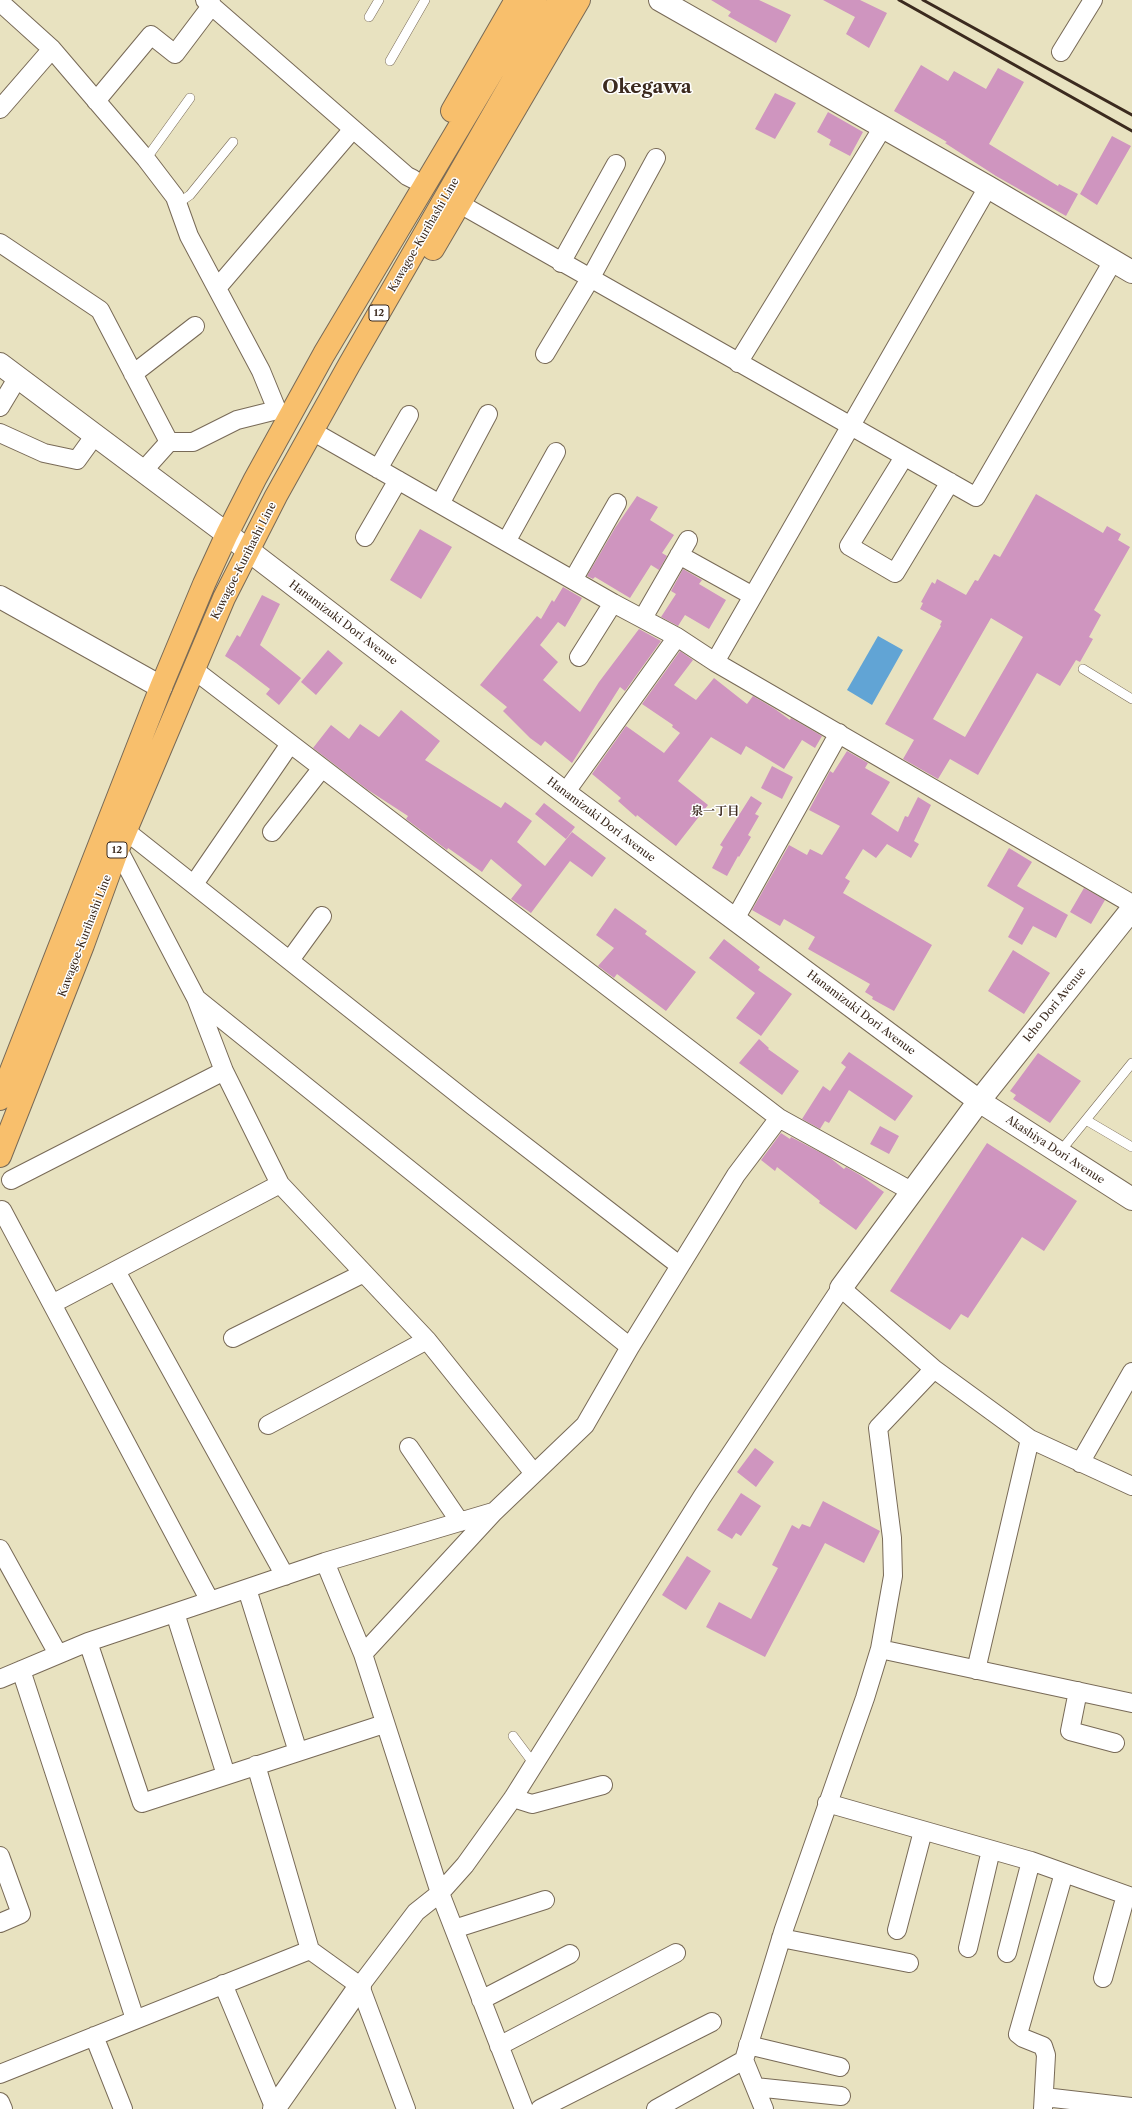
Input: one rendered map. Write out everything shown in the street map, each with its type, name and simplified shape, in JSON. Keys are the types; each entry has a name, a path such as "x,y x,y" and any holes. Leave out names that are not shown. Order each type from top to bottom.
{"main road":[{"path":"324,354 360,271 516,0"},
{"name":"Kawagoe-Kurihashi Line","path":"0,1156 83,945 122,840 224,598 248,550 349,365 504,73 535,0"},
{"name":"Kawagoe-Kurihashi Line","path":"0,1100 161,687 204,584 283,414 324,354 504,73 559,0"},
{"path":"349,365 404,297 580,0"}],"street":[{"path":"660,0 988,187 1132,272"},
{"path":"1061,52 1093,0"},
{"path":"0,2 52,49 146,159 175,197 189,236 283,414 237,420 193,442 169,442 143,471"},
{"path":"96,101 151,35 175,54 208,2 407,176 413,179"},
{"path":"0,110 52,49"},
{"path":"738,363 882,127"},
{"path":"216,288 353,129"},
{"path":"545,354 590,279 656,158"},
{"path":"562,262 616,164"},
{"path":"715,662 988,187"},
{"path":"460,204 976,497 1113,261"},
{"path":"0,243 100,310 169,442"},
{"path":"133,374 195,326"},
{"name":"Hanamizuki Dori Avenue","path":"0,364 227,534 565,793 979,1101"},
{"path":"0,407 18,378"},
{"path":"440,504 488,414"},
{"path":"378,469 409,415"},
{"path":"312,431 613,603 677,637 715,662 1132,904"},
{"path":"0,433 44,453 77,460 95,434"},
{"path":"506,542 556,452"},
{"path":"904,457 849,546 895,573 950,482"},
{"path":"365,537 398,480"},
{"path":"573,580 617,503"},
{"path":"642,618 684,548 753,596"},
{"path":"0,597 161,687"},
{"path":"579,657 613,603"},
{"path":"565,793 677,637"},
{"path":"193,669 778,1118 911,1191"},
{"path":"735,919 839,733"},
{"path":"194,884 290,744"},
{"path":"272,832 322,768"},
{"path":"122,840 194,884 473,1106 679,1265"},
{"path":"122,840 196,998 224,1071 280,1184 427,1340 533,1472"},
{"name":"Icho Dori Avenue","path":"841,1288 911,1191 979,1101 1132,909"},
{"path":"290,960 322,916"},
{"path":"196,998 630,1347"},
{"path":"10,1180 224,1071"},
{"name":"Akashiya Dori Avenue","path":"979,1101 1132,1199"},
{"path":"363,1654 494,1512 533,1472 585,1425 679,1265 736,1175 778,1118"},
{"path":"52,1304 280,1184"},
{"path":"2,1210 210,1601"},
{"path":"116,1271 285,1576"},
{"path":"233,1338 364,1273"},
{"path":"274,2109 360,1986 416,1912 440,1893 465,1865 513,1798 702,1497 841,1288 934,1369 1030,1439 1132,1486"},
{"path":"268,1426 427,1340"},
{"path":"764,2109 755,2087 746,2052 781,1938 865,1698 880,1649 893,1576 892,1538 878,1428 934,1369"},
{"path":"1080,1463 1132,1372"},
{"path":"976,1670 1030,1439"},
{"path":"409,1447 460,1522"},
{"path":"0,1679 88,1642 325,1562 494,1512"},
{"path":"0,1549 58,1654"},
{"path":"325,1562 363,1654 384,1724 440,1893 524,2109"},
{"path":"247,1589 298,1752"},
{"path":"175,1613 226,1775"},
{"path":"88,1642 142,1803 384,1724"},
{"path":"880,1649 1132,1703"},
{"path":"21,1670 135,2019"},
{"path":"1078,1691 1070,1732 1115,1743"},
{"path":"256,1766 310,1950 360,1986 406,2109"},
{"path":"513,1798 532,1804 603,1785"},
{"path":"827,1803 1031,1861 1129,1896 1103,1978"},
{"path":"897,1930 923,1831"},
{"path":"968,1948 991,1850"},
{"path":"0,1856 21,1914 0,1923"},
{"path":"1007,1953 1031,1861"},
{"path":"1064,1873 1018,2034 1043,2046 1046,2054 1043,2103 1132,2107"},
{"path":"454,1929 545,1900"},
{"path":"781,1938 908,1963"},
{"path":"0,2074 310,1950"},
{"path":"499,2046 676,1953"},
{"path":"481,2000 570,1954"},
{"path":"223,1984 274,2109"},
{"path":"540,2109 712,2022"},
{"path":"94,2036 123,2109"},
{"path":"663,2107 746,2052 840,2067"},
{"path":"755,2087 841,2096"},
{"path":"0,2102 3,2109"}],"lane":[{"path":"369,17 379,0"},
{"path":"390,61 425,0"},
{"path":"146,159 190,98"},
{"path":"177,204 190,195 233,142"},
{"path":"1083,669 1132,699"},
{"path":"1059,1153 1132,1063"},
{"path":"1086,1120 1132,1147"},
{"path":"513,1736 534,1764"}],"water":[{"path":"878,636 903,650 872,705 847,690"}],"building":[{"path":"711,0 759,0 791,15 776,43 728,16 731,12"},
{"path":"823,0 860,0 887,13 869,48 846,34 855,17"},
{"path":"921,65 948,81 954,71 986,89 998,68 1024,82 989,144 1058,186 1059,184 1078,194 1066,216 996,176 945,143 947,142 894,111"},
{"path":"775,93 796,103 775,139 755,129"},
{"path":"828,112 863,132 850,156 829,145 831,140 817,132"},
{"path":"1112,136 1131,146 1097,205 1080,194"},
{"path":"1036,494 1103,533 1107,526 1121,534 1118,540 1130,547 1094,610 1101,615 1089,637 1093,639 1080,662 1076,660 1060,686 1037,673 978,775 950,759 938,779 903,759 914,740 885,724 941,626 942,621 920,609 923,603 921,602 932,582 935,584 937,579 966,595 975,580 978,581 994,554 1000,557","holes":["991,618 1023,637 965,737 933,719"]},
{"path":"637,496 658,507 650,520 674,535 662,553 667,556 659,570 651,565 630,598 595,577 593,579 587,576 615,528"},
{"path":"420,529 452,547 421,599 390,580"},
{"path":"683,569 702,580 699,584 726,600 709,629 685,615 678,626 661,617 676,594 671,591"},
{"path":"563,587 582,598 565,627 558,622 540,645 558,662 543,680 580,712 599,682 639,629 661,641 625,691 620,687 572,763 545,741 541,746 530,738 503,711 507,707 480,685 537,616 541,619 552,600 554,602"},
{"path":"262,595 280,604 260,645 301,678 279,705 266,694 270,689 225,656 237,635 240,637"},
{"path":"328,650 343,663 316,695 301,682"},
{"path":"680,651 693,660 674,685 696,700 714,678 747,704 753,696 790,720 791,718 822,736 815,748 802,740 784,769 746,746 741,755 711,737 678,781 708,805 676,846 637,815 636,817 618,801 621,798 592,774 626,726 664,753 680,733 672,727 673,725 642,704"},
{"path":"401,710 440,741 425,760 501,808 505,802 532,821 517,842 545,866 572,832 606,858 592,877 570,861 531,913 511,899 522,885 491,859 482,872 448,848 447,850 406,819 408,816 368,790 313,748 331,725 349,739 360,724 379,737"},
{"path":"847,751 868,763 865,768 890,782 871,814 898,832 905,816 908,817 918,797 931,805 914,841 919,844 911,858 887,844 876,858 863,849 845,878 850,881 843,893 932,945 894,1011 872,999 873,997 865,992 870,984 808,949 815,937 784,919 780,926 752,910 789,845 807,855 810,849 822,855 840,826 809,810 830,771 833,773"},
{"path":"772,766 793,777 782,799 761,788"},
{"path":"751,796 762,803 755,814 759,816 748,835 751,837 727,876 712,868 723,847 720,845"},
{"path":"544,803 575,827 566,839 535,814"},
{"path":"1009,848 1032,862 1017,886 1068,915 1056,938 1033,926 1022,945 1008,937 1024,908 987,886"},
{"path":"1084,888 1105,900 1091,924 1070,912"},
{"path":"615,908 647,931 645,934 696,972 666,1011 617,974 614,978 598,966 614,948 596,935"},
{"path":"724,939 760,967 758,970 792,994 761,1036 736,1018 755,993 709,958"},
{"path":"1013,950 1050,973 1024,1014 988,991"},
{"path":"759,1039 769,1048 768,1049 799,1071 782,1095 739,1063"},
{"path":"849,1052 913,1096 895,1121 849,1090 829,1123 825,1121 820,1129 802,1119 823,1086 830,1091 846,1067 841,1063"},
{"path":"1038,1053 1081,1081 1050,1123 1013,1099 1016,1095 1010,1091"},
{"path":"880,1126 899,1136 889,1154 870,1144"},
{"path":"781,1133 790,1139 791,1137 829,1157 844,1169 846,1167 860,1175 884,1192 856,1230 819,1203 820,1201 777,1167 775,1171 761,1160"},
{"path":"987,1143 1077,1201 1044,1251 1022,1237 968,1318 961,1314 950,1330 890,1291"},
{"path":"755,1448 774,1462 756,1487 737,1472"},
{"path":"741,1493 761,1506 741,1536 736,1533 732,1539 717,1530"},
{"path":"823,1501 880,1531 864,1563 825,1543 765,1657 706,1627 719,1602 751,1619 778,1568 772,1565 792,1525 799,1529 802,1524 810,1527"},
{"path":"687,1556 711,1571 686,1610 662,1595"}],"railway":[{"path":"899,0 1132,131"},
{"path":"923,0 1132,115"}],"district":[{"name":"Okegawa","path":"647,88"},
{"name":"泉一丁目","path":"715,812"}]}
